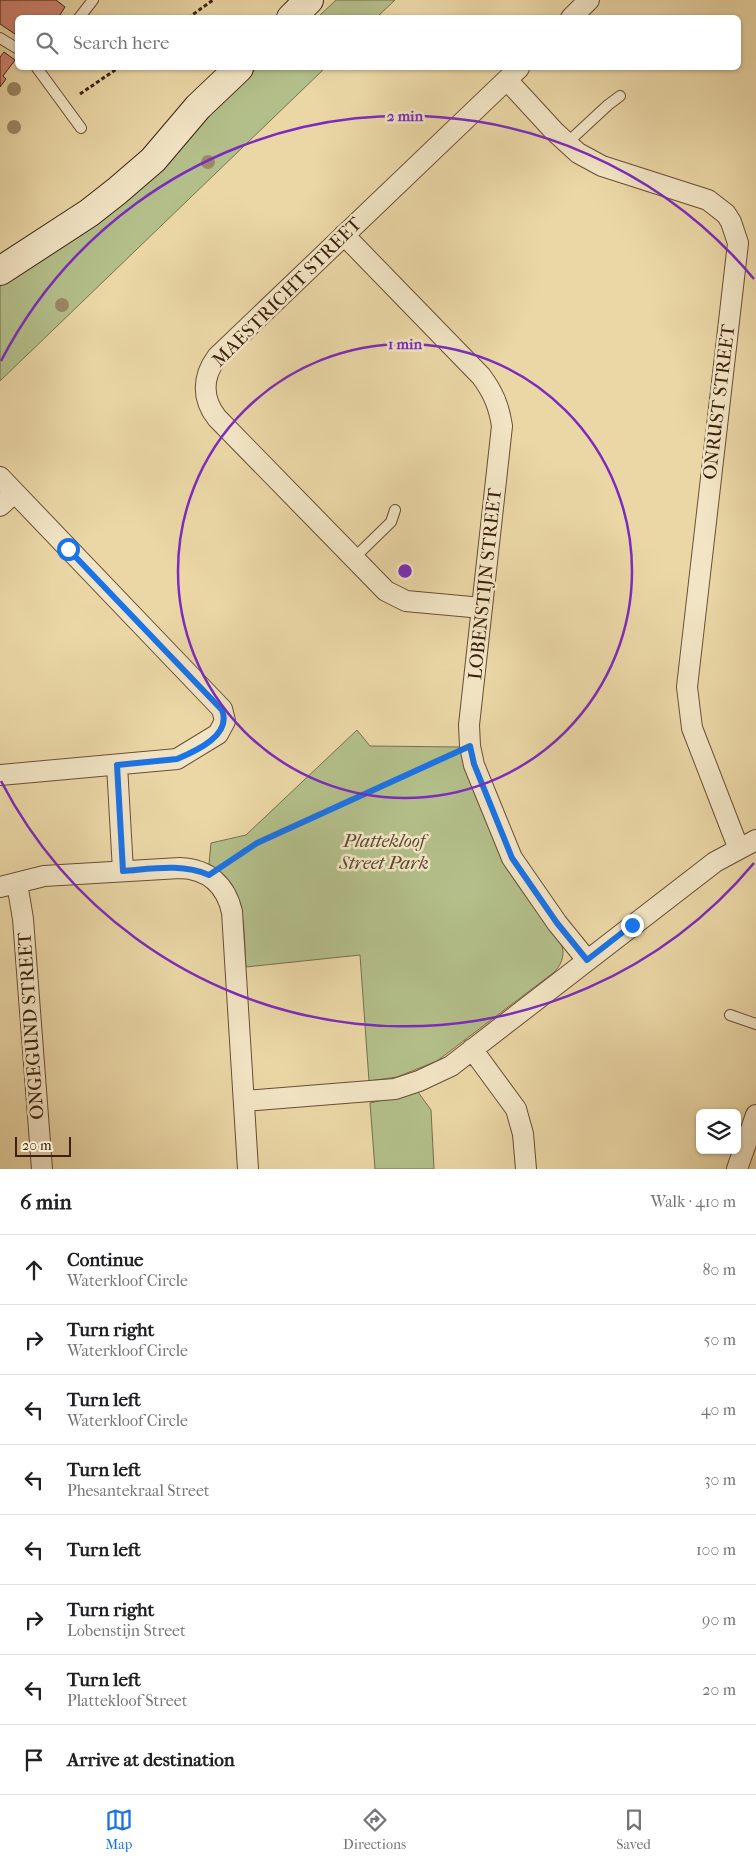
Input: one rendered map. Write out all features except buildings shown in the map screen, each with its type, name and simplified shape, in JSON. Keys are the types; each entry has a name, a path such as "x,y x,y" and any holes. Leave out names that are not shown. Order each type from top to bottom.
{"main road":[{"path":"294,15 309,0"},
{"path":"0,269 26,242 198,107 237,70"}],"street":[{"path":"574,15 589,0"},
{"name":"ONRUST STREET","path":"513,74 567,143 578,153 602,166 708,200 718,206 731,222 738,243 687,687 692,728 747,844"},
{"name":"MAESTRICHT STREET","path":"482,608 398,599 386,591 217,418 211,411 205,392 207,373 217,357 513,74"},
{"name":"LOBENSTIJN STREET","path":"344,236 480,376 494,397 500,411 502,426 469,725 470,746 474,764 512,858 557,923 587,960"},
{"path":"0,477 7,499 222,710 225,721 222,731 185,756 177,759 0,775"},
{"path":"117,765 123,871"},
{"path":"244,1101 395,1089 434,1075 451,1066 692,879 747,844"},
{"path":"8,885 44,876 180,868 195,870 209,875 227,894 232,912 248,1169"},
{"name":"ONGEGUND STREET","path":"8,885 23,919 42,1169"},
{"path":"472,1049 516,1108 523,1134 526,1169"},
{"path":"737,1169 756,1114"}],"lane":[{"path":"81,15 93,0"},
{"path":"0,38 15,47"},
{"path":"38,70 81,128"},
{"path":"567,143 608,104 620,96"},
{"path":"353,559 391,522 395,510"},
{"path":"730,1015 756,1024"}],"path":[{"path":"192,15 213,0"},
{"path":"80,94 115,70"},
{"path":"209,875 257,843 470,746"}],"green space":[{"path":"336,0 395,0 379,15 320,15"},
{"path":"255,70 323,70 0,381 0,284 217,106"},
{"name":"Plattekloof Street Park","path":"357,730 370,746 461,747 503,859 516,883 553,929 562,946 563,953 560,964 553,973 437,1061 397,1077 369,1081 360,955 246,967 243,923 237,896 231,884 209,864 211,843 246,835"},
{"path":"418,1092 431,1110 434,1169 375,1169 370,1103"}],"route":[{"path":"68,549 222,710 224,715 225,721 222,731 185,756 177,759 117,765 123,871 190,868 209,875 257,843 470,746 474,764 512,858 557,923 587,960 632,925"}]}
